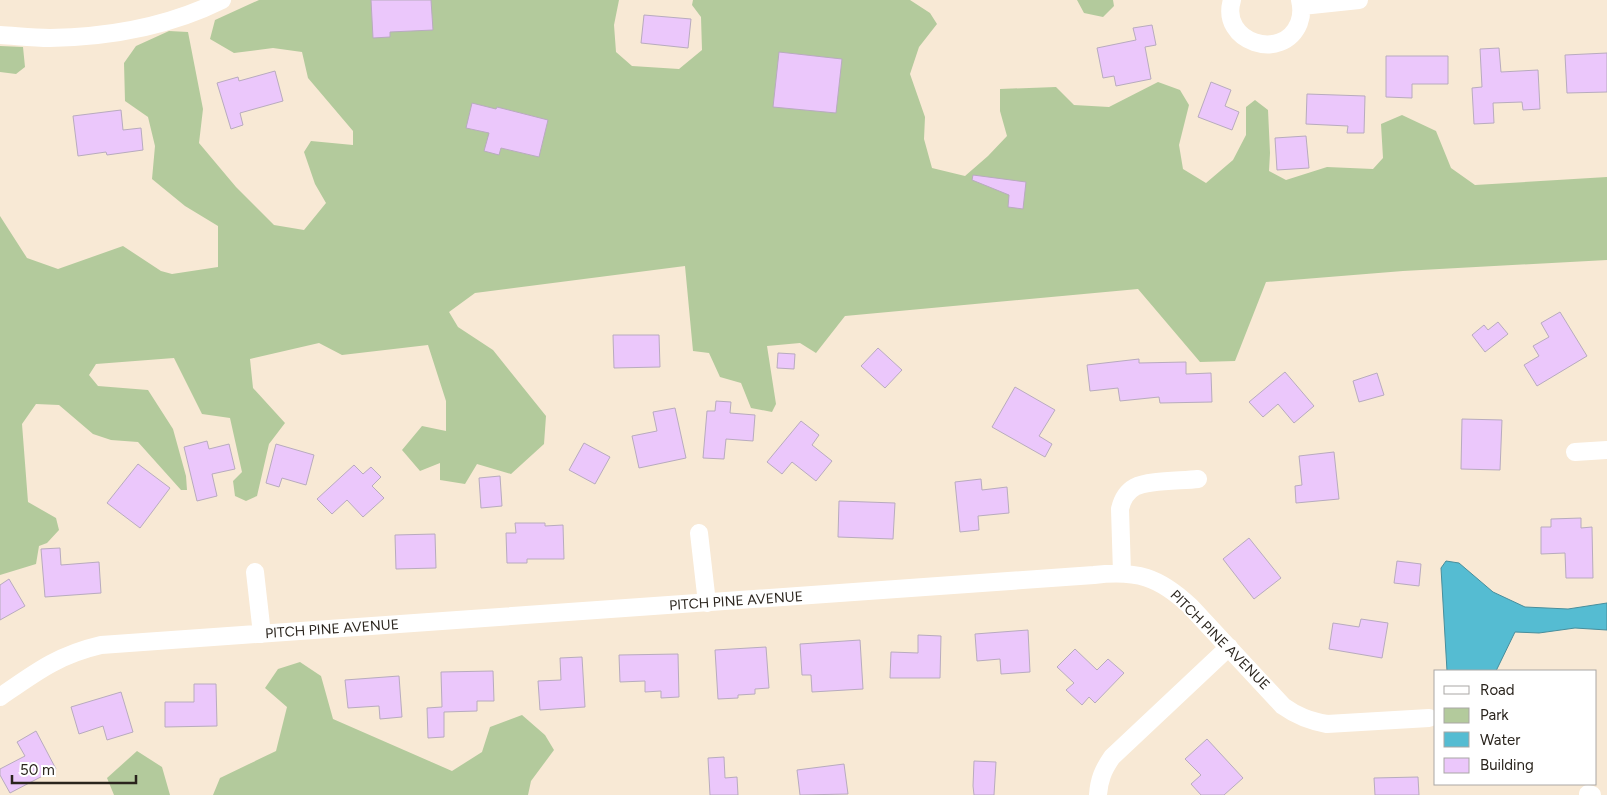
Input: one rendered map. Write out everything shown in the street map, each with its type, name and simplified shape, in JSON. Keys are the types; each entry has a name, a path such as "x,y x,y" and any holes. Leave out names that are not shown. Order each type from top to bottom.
{"street":[{"path":"0,35 48,38 88,36 132,29 176,18 222,0"},
{"path":"1232,0 1230,13 1238,32 1246,39 1260,44 1281,42 1290,36 1297,27 1301,17 1301,3 1359,0"},
{"path":"1575,452 1607,450"},
{"path":"1122,573 1120,509 1122,500 1128,492 1144,484 1198,479"},
{"path":"699,533 707,603"},
{"path":"255,572 262,634"},
{"name":"PITCH PINE AVENUE","path":"0,697 63,656 82,649 121,643 1122,573 1136,574 1156,581 1175,591 1283,706 1296,716 1311,722 1327,724 1429,718"},
{"path":"1098,795 1099,782 1104,769 1112,757 1229,647"}],"green space":[{"path":"259,0 619,0 614,25 616,52 632,66 679,69 702,50 701,17 692,5 693,0 910,0 930,13 937,24 919,47 910,74 925,117 924,139 932,168 965,176 1007,136 1000,111 1000,89 1056,87 1074,105 1109,107 1158,82 1180,90 1189,105 1179,145 1183,169 1206,183 1233,160 1246,135 1246,107 1255,100 1268,110 1269,171 1286,180 1327,167 1373,169 1383,158 1381,124 1402,115 1436,131 1451,168 1475,185 1607,177 1607,260 1403,271 1266,282 1235,361 1200,362 1138,289 845,316 816,353 800,343 767,346 776,404 772,412 751,408 741,383 720,377 709,353 693,351 685,266 475,293 449,312 458,327 493,350 546,416 544,444 511,474 477,464 465,484 440,480 440,463 420,471 402,450 422,426 446,431 446,401 428,345 342,355 319,343 250,359 253,388 285,423 269,444 257,496 246,501 235,496 233,481 242,472 230,418 202,414 174,358 96,364 89,375 98,386 148,390 173,429 186,476 187,490 181,490 138,442 111,440 93,434 59,405 36,404 22,424 28,502 56,518 59,530 47,543 39,546 36,564 0,575 0,216 27,258 58,269 123,246 161,271 172,274 218,267 218,226 185,206 152,179 155,146 148,117 125,101 124,63 136,46 169,31 188,32 203,109 199,143 236,187 274,225 304,230 326,203 315,184 304,152 311,141 353,145 353,131 308,78 302,52 273,48 234,53 210,39 215,20"},
{"path":"1077,0 1113,0 1114,6 1103,17 1084,13"},
{"path":"0,46 23,47 25,67 16,74 0,72"},
{"path":"300,662 321,676 333,719 452,771 482,752 490,727 522,715 545,735 554,750 531,781 528,795 213,795 220,778 276,751 287,707 265,688 278,669"},
{"path":"137,751 162,767 170,795 114,795 107,778"}],"water":[{"path":"1446,561 1459,563 1493,592 1525,607 1568,609 1607,603 1607,630 1575,628 1539,633 1515,632 1496,670 1447,670 1441,568"}],"building":[{"path":"371,0 431,0 433,30 390,32 390,37 373,38"},
{"path":"644,15 691,19 688,48 641,43"},
{"path":"1152,25 1156,45 1145,47 1151,79 1116,86 1114,76 1103,78 1097,48 1136,40 1133,28"},
{"path":"1499,48 1501,72 1538,70 1540,109 1523,110 1522,102 1493,103 1494,123 1474,124 1472,88 1482,87 1480,49"},
{"path":"779,52 842,59 836,113 773,107"},
{"path":"1607,53 1607,92 1567,93 1565,55"},
{"path":"1386,56 1448,56 1448,84 1412,84 1412,98 1386,97"},
{"path":"275,71 283,101 240,113 243,125 231,129 217,83 238,77 239,81"},
{"path":"1211,82 1231,90 1225,106 1239,112 1232,130 1198,117"},
{"path":"1307,94 1365,96 1364,133 1347,133 1348,126 1306,124"},
{"path":"472,103 496,109 497,107 548,120 539,157 501,148 499,155 484,151 489,133 466,128"},
{"path":"121,110 123,130 141,128 143,150 107,155 106,152 78,156 73,116"},
{"path":"1306,136 1309,168 1277,170 1275,138"},
{"path":"973,175 1026,182 1023,209 1008,207 1009,195 972,180"},
{"path":"1560,312 1587,356 1537,386 1524,365 1539,356 1533,346 1549,337 1541,323"},
{"path":"1498,322 1508,334 1485,352 1472,335 1484,325 1488,330"},
{"path":"613,335 659,335 660,367 614,368"},
{"path":"878,348 902,370 885,388 861,366"},
{"path":"778,353 795,354 794,369 777,368"},
{"path":"1139,359 1139,363 1186,362 1186,374 1211,373 1212,402 1160,403 1159,397 1120,401 1118,388 1090,391 1087,365"},
{"path":"1285,372 1314,406 1294,423 1278,404 1263,417 1249,402"},
{"path":"1377,373 1384,395 1359,402 1353,381"},
{"path":"1015,387 1055,410 1039,436 1052,444 1045,457 992,427"},
{"path":"716,401 731,402 730,413 755,415 753,441 726,439 724,459 703,458 707,411 715,411"},
{"path":"675,408 686,458 639,468 632,436 657,431 653,412"},
{"path":"1462,419 1502,420 1500,470 1461,469"},
{"path":"801,421 819,435 812,445 832,461 816,481 792,462 782,474 767,462"},
{"path":"207,441 209,449 229,444 235,469 212,474 217,496 197,501 184,447"},
{"path":"584,443 610,457 595,484 569,470"},
{"path":"276,444 314,455 306,485 282,478 279,487 266,483"},
{"path":"1334,452 1339,499 1296,503 1295,486 1302,485 1299,456"},
{"path":"138,464 170,488 140,528 107,503"},
{"path":"354,465 363,474 371,467 381,477 372,486 384,498 363,517 347,500 332,514 317,499"},
{"path":"500,476 502,506 481,508 479,478"},
{"path":"981,479 982,490 1007,487 1009,513 978,516 979,530 960,532 955,482"},
{"path":"839,501 895,503 893,539 838,537"},
{"path":"1581,518 1581,528 1592,527 1593,578 1566,578 1565,553 1541,554 1541,527 1551,527 1551,519"},
{"path":"515,523 545,523 545,526 563,525 564,559 527,559 527,563 507,563 506,533 516,533"},
{"path":"435,534 436,568 396,569 395,535"},
{"path":"1249,538 1281,578 1254,599 1223,559"},
{"path":"60,548 61,565 99,562 101,593 45,597 41,549"},
{"path":"1397,561 1421,564 1419,586 1394,583"},
{"path":"9,579 25,606 0,620 0,585"},
{"path":"1361,619 1388,623 1382,658 1329,649 1333,623 1359,627"},
{"path":"1028,630 1030,672 1001,674 1000,659 977,661 975,634"},
{"path":"918,635 941,636 940,678 890,678 891,652 918,653"},
{"path":"860,640 863,689 812,692 811,675 802,675 800,644"},
{"path":"766,647 769,688 755,689 755,694 738,695 738,698 718,699 715,650"},
{"path":"1075,649 1097,670 1108,659 1124,673 1095,703 1089,697 1082,705 1066,690 1074,683 1057,667"},
{"path":"678,654 679,697 661,698 661,691 645,692 645,681 620,682 619,655"},
{"path":"582,657 585,707 540,710 538,681 561,680 560,658"},
{"path":"493,671 494,701 477,701 477,711 444,712 444,737 428,738 427,708 442,707 441,672"},
{"path":"399,676 402,717 380,719 379,706 348,708 345,680"},
{"path":"194,684 216,684 217,726 165,727 165,702 194,702"},
{"path":"121,692 133,732 107,740 103,726 79,734 71,707"},
{"path":"36,731 56,769 10,793 0,775 0,769 25,756 17,742"},
{"path":"1207,739 1243,778 1224,795 1201,795 1191,784 1201,775 1185,759"},
{"path":"724,757 725,778 737,777 738,795 710,795 708,758"},
{"path":"974,761 996,762 994,795 974,795"},
{"path":"844,764 848,794 800,795 797,770"},
{"path":"1418,777 1419,795 1375,795 1374,778"}]}
